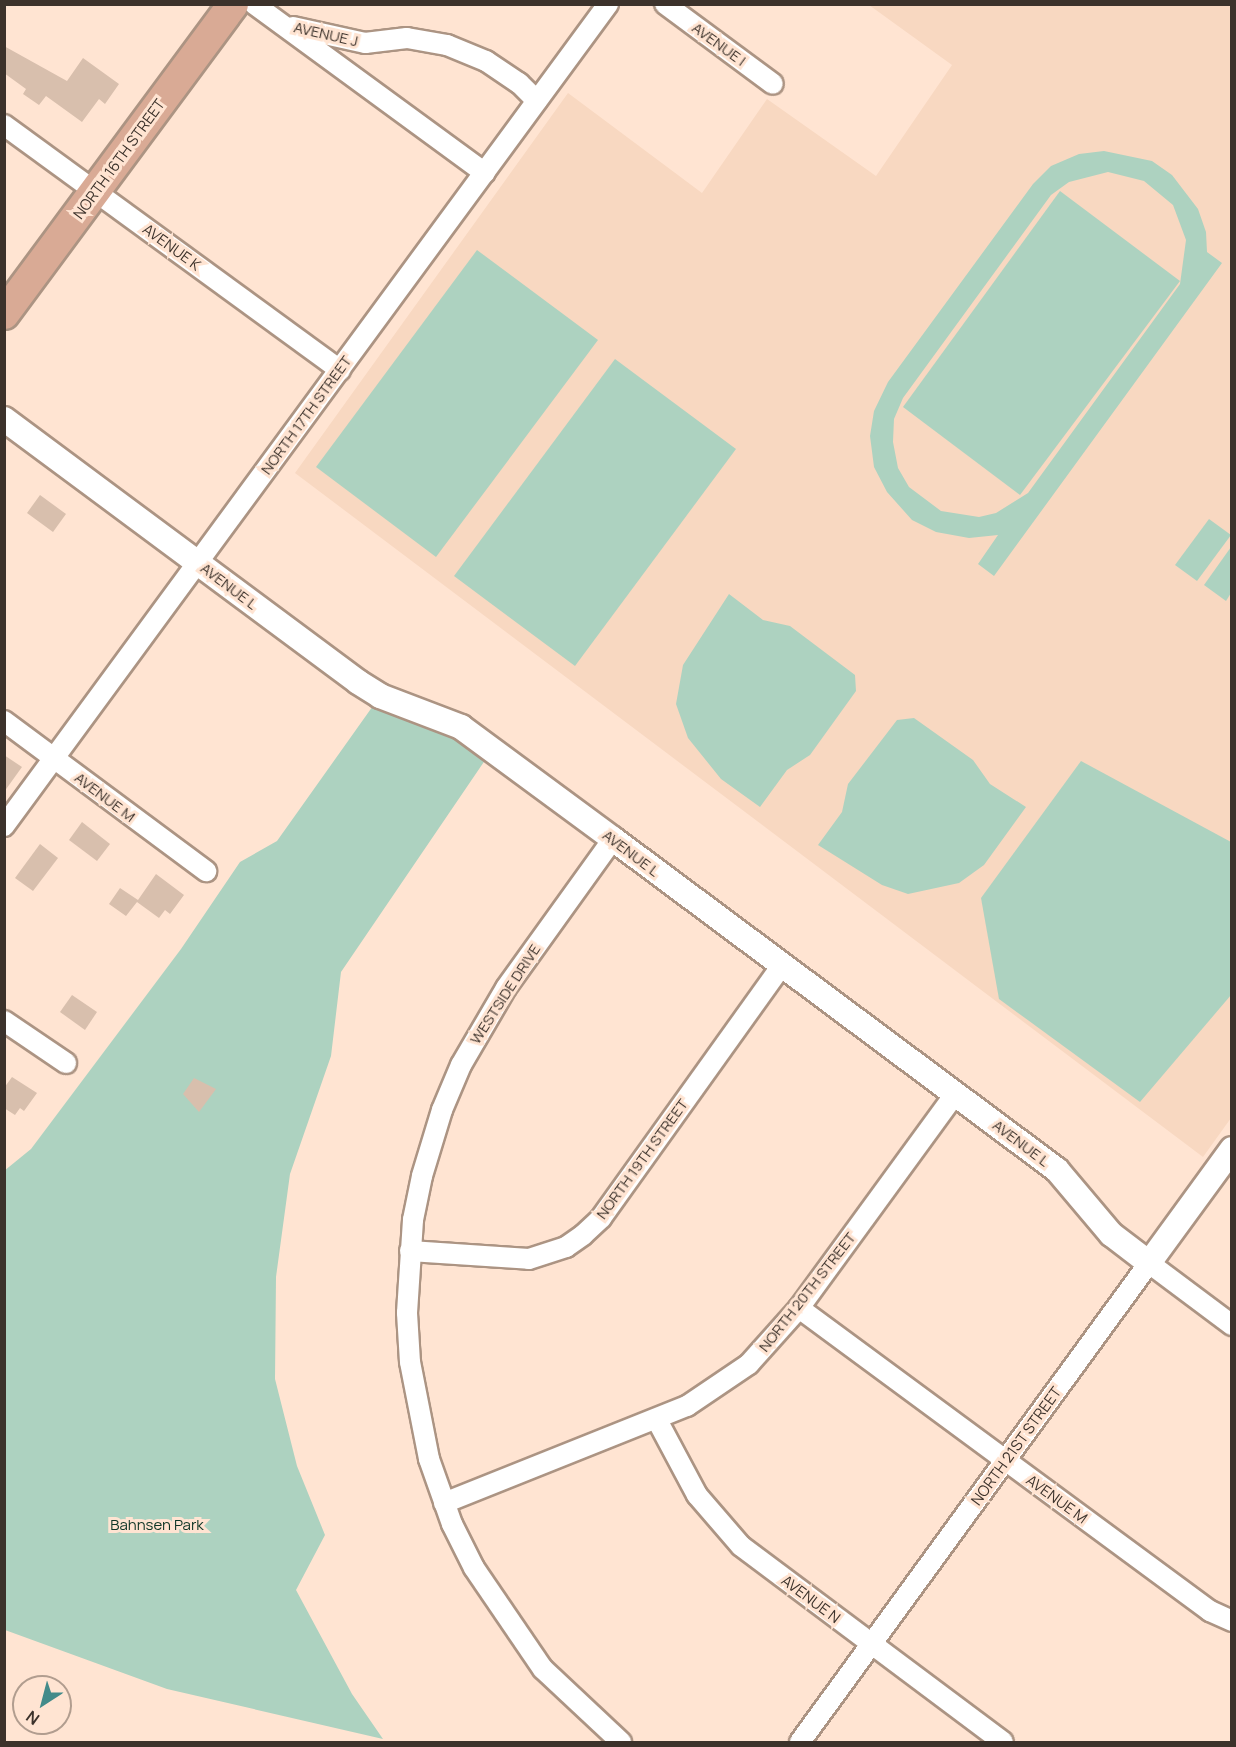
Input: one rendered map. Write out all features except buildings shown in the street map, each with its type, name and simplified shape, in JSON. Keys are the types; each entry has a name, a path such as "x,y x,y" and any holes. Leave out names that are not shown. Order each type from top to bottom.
{"main road":[{"name":"NORTH 16TH STREET","path":"4,314 207,4"},
{"name":"NORTH 16TH STREET","path":"4,280 88,185 233,4"}],"street":[{"name":"AVENUE J","path":"254,4 485,172"},
{"name":"NORTH 17TH STREET","path":"4,826 608,4"},
{"name":"AVENUE I","path":"665,4 773,84"},
{"name":"AVENUE J","path":"277,21 308,32 365,43 407,38 447,45 486,61 519,84 537,101"},
{"name":"AVENUE K","path":"4,125 340,370"},
{"name":"AVENUE L","path":"4,419 358,682 395,703 461,728 613,839 1057,1170 1111,1234 1232,1325"},
{"name":"AVENUE M","path":"4,721 206,871"},
{"name":"WESTSIDE DRIVE","path":"613,839 506,988 461,1065 442,1110 422,1176 410,1251 411,1362 418,1414 444,1503 474,1568 519,1639 578,1706 621,1743"},
{"name":"NORTH 19TH STREET","path":"410,1251 529,1259 566,1247 583,1236 601,1218 782,965"},
{"path":"4,1021 66,1063"},
{"name":"NORTH 20TH STREET","path":"444,1503 657,1420 724,1384 771,1342 955,1094"},
{"name":"NORTH 21ST STREET","path":"800,1743 1007,1462 1232,1149"},
{"name":"AVENUE M","path":"798,1308 1210,1611 1232,1621"},
{"name":"AVENUE N","path":"657,1420 697,1495 741,1546 1004,1743"}],"shaded area":[{"path":"869,5 1231,5 1231,1118 1203,1157 295,473 568,93 702,193 767,99 876,176 952,65"}],"green space":[{"path":"1104,151 1152,161 1172,175 1198,209 1206,232 1207,252 1222,263 994,576 978,564 998,535 969,538 936,532 912,520 887,492 874,467 870,436 874,411 888,382 1033,184 1051,166 1079,154","holes":["1108,172 1144,181 1173,205 1186,240 1180,284 1028,493 996,513 979,517 941,511 909,487 898,468 893,442 894,419 903,398 1051,195 1069,182"]},
{"path":"1060,191 1180,281 1020,495 903,407"},
{"path":"477,250 598,340 436,557 316,467"},
{"path":"615,359 736,449 575,666 454,576"},
{"path":"1209,519 1231,535 1197,581 1175,565"},
{"path":"1231,547 1231,593 1226,601 1204,585"},
{"path":"729,594 763,620 790,626 855,675 856,691 810,755 787,770 760,807 721,779 688,738 676,704 683,665"},
{"name":"Bahnsen Park","path":"380,696 492,750 341,972 331,1056 290,1174 276,1277 275,1379 297,1466 325,1535 296,1590 352,1694 383,1739 167,1689 5,1630 4,1171 31,1149 181,949 240,862 277,841"},
{"path":"914,718 973,760 990,784 1026,807 984,865 959,883 908,894 882,885 818,845 842,812 848,784 897,720"},
{"path":"1081,761 1231,842 1231,995 1140,1102 999,999 981,898"}]}
